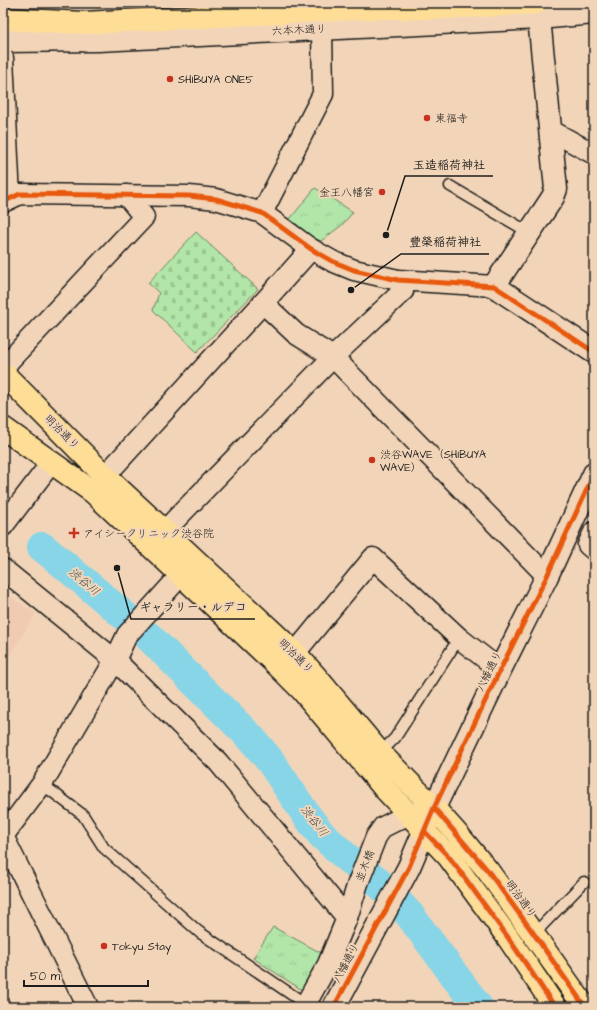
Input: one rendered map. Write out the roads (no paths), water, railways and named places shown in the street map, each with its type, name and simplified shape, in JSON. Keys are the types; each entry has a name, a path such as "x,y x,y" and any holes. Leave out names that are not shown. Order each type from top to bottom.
{"main road":[{"path":"3,17 250,3"},
{"path":"3,17 84,23 374,8 538,10"},
{"name":"明治通り","path":"3,372 104,476 295,653 380,752 434,808 488,871 585,1007"},
{"name":"明治通り","path":"3,428 93,492 302,690 385,790 450,857 508,936 555,1007"}],"street":[{"name":"六本木通り","path":"3,41 98,40 322,29 538,10 594,13"},
{"path":"494,286 530,233 553,197 556,189 538,10"},
{"path":"262,213 324,94 322,29"},
{"path":"3,58 7,200 20,194 189,196 216,199 262,213 311,249 332,261 354,270 398,280 494,286 594,352"},
{"path":"550,130 594,154"},
{"path":"3,372 15,355 144,217 126,195"},
{"path":"104,476 311,249"},
{"path":"170,538 168,528 176,519 333,357 403,291 398,280"},
{"path":"263,303 296,334 333,357 547,576"},
{"path":"3,526 51,462"},
{"name":"八幡通り","path":"334,1007 404,877 425,832 434,808 547,576 594,474"},
{"path":"594,532 588,546 594,550"},
{"path":"295,653 372,558 459,638 500,670"},
{"path":"3,569 115,660 218,762 347,918"},
{"path":"88,1007 3,836 42,784 126,639 181,575"},
{"name":"並木橋","path":"306,1006 328,964 347,918 356,888 376,837 383,827 409,814 434,808"}],"lane":[{"path":"450,186 530,233"},
{"path":"380,752 395,738 459,638"},
{"path":"42,784 83,814 104,848 199,932 306,1006"},
{"path":"534,934 584,882"}],"waterway":[{"name":"渋谷川","path":"42,547 126,617"},
{"name":"渋谷川","path":"148,636 252,739 271,762 307,816 321,834 347,858 376,880 409,914 478,1007"}],"place":[{"name":"SHIBUYA ONE5","path":"170,79"},
{"name":"東福寺","path":"427,118"},
{"name":"金王八幡宮","path":"382,192"},
{"name":"玉造稲荷神社","path":"386,235"},
{"name":"豐榮稲荷神社","path":"351,290"},
{"name":"渋谷WAVE（SHIBUYA WAVE）","path":"372,460"},
{"name":"アイシークリニック渋谷院","path":"74,533"},
{"name":"ギャラリー・ルデコ","path":"117,568"},
{"name":"Tokyu Stay","path":"104,946"}]}
